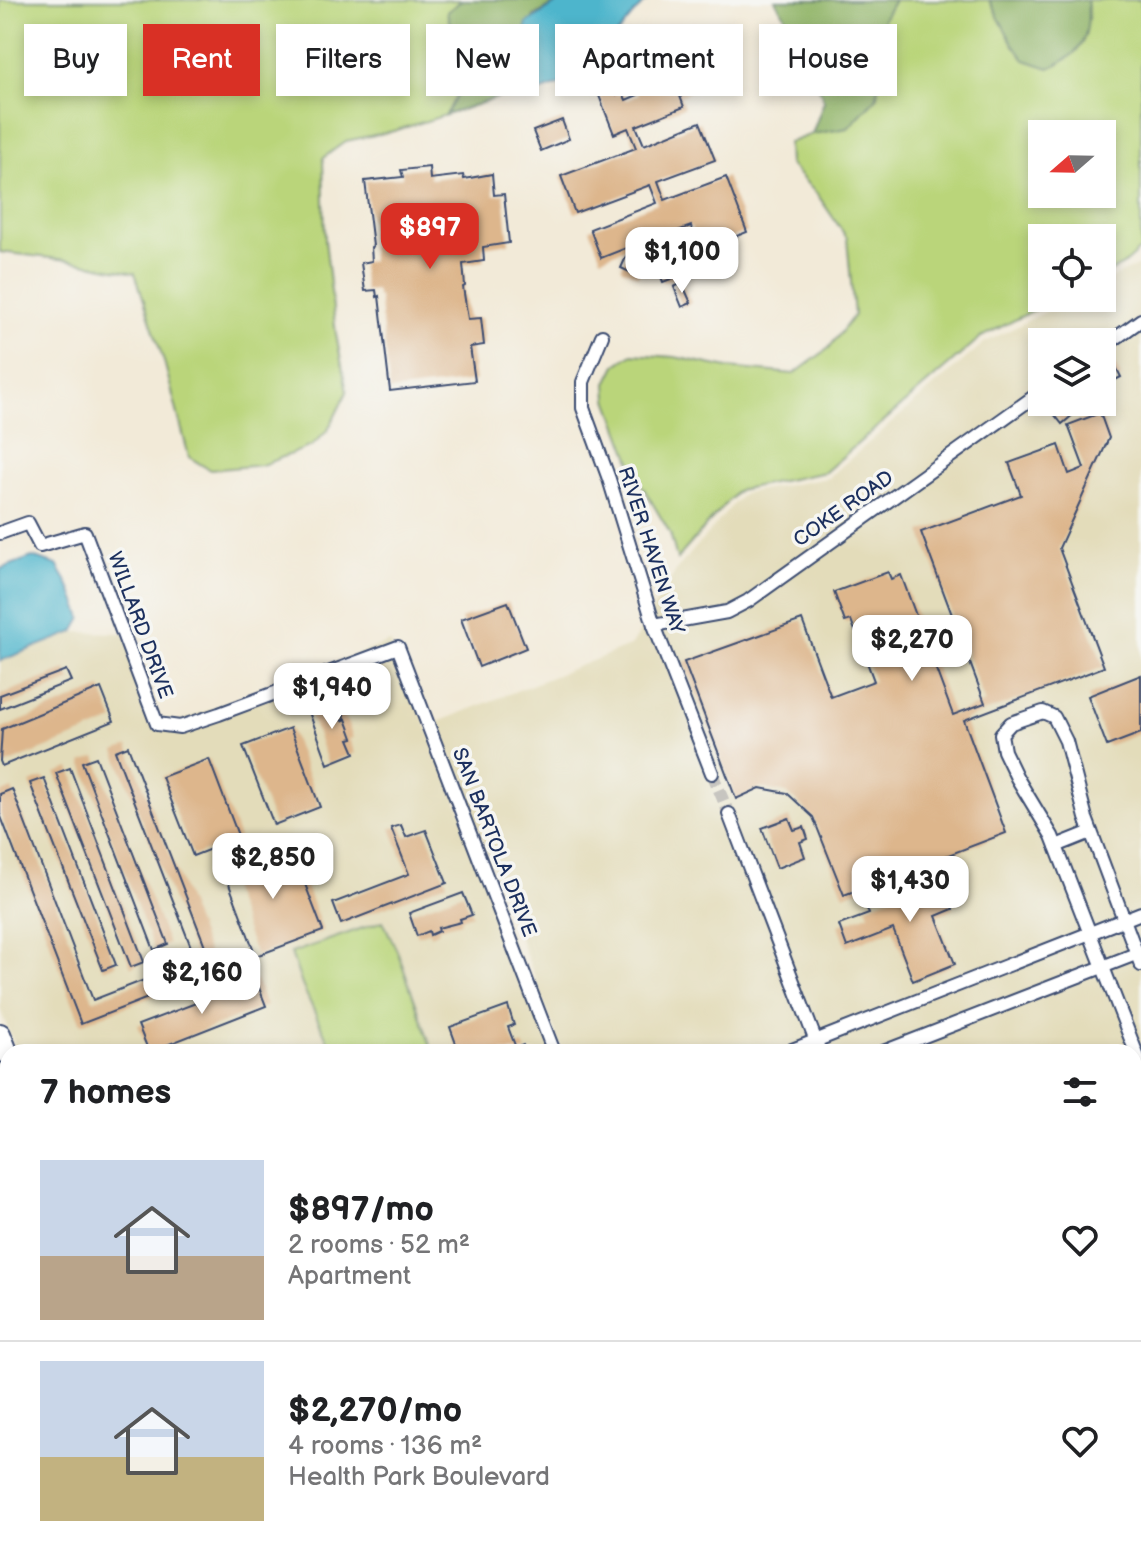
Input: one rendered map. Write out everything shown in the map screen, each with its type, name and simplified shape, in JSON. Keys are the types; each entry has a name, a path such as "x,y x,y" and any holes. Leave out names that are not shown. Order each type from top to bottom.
{"street":[{"path":"1116,338 1141,320"},
{"name":"RIVER HAVEN WAY","path":"602,336 583,382 583,408 609,479 654,625 712,773"},
{"name":"COKE ROAD","path":"654,625 727,612 748,601 1028,401"},
{"name":"WILLARD DRIVE","path":"0,533 28,523 40,546 85,533 157,724 180,727 398,647"},
{"name":"SAN BARTOLA DRIVE","path":"398,647 551,1044"},
{"path":"903,1044 1103,966 1140,957 1091,832 1066,741 1054,717 1043,712 1011,723 1001,734 1004,751 1056,846 1103,966 1133,1044"},
{"path":"729,814 817,1044"},
{"path":"1056,846 1091,832"},
{"path":"823,1044 1141,913"}],"shaded area":[{"path":"1141,264 1141,1044 560,1044 438,722 632,645 677,569 743,493 828,478 984,343 1045,312 1116,312 1116,276"},
{"path":"74,632 124,633 162,728 390,642 443,765 551,1044 430,1044 398,953 291,953 329,1044 14,1044 0,1009 0,661"}],"green space":[{"path":"0,0 462,0 447,12 450,24 426,24 426,96 456,96 446,115 394,131 346,141 323,158 325,240 336,334 347,392 328,430 312,446 262,465 210,470 189,457 165,365 135,273 68,260 0,252"},
{"path":"462,0 562,0 534,16 530,24 450,24 447,12"},
{"path":"775,0 894,0 883,24 790,24"},
{"path":"894,0 989,0 998,15 1089,19 1087,0 1141,0 1141,249 1116,269 1116,224 1028,224 1030,312 981,337 825,472 738,490 677,559 670,533 637,477 608,399 607,383 616,365 632,354 794,374 829,348 854,315 847,238 817,194 789,164 788,143 812,134 848,128 877,96 897,96 897,24 883,24"},
{"path":"989,0 1087,0 1086,33 1077,50 1061,63 1049,68 1025,60"},
{"path":"456,96 503,96 446,115"},
{"path":"822,96 877,96 848,128 812,134 824,101"},
{"path":"383,921 398,953 430,1044 329,1044 291,953"}],"water":[{"path":"562,0 648,0 625,24 555,24 555,86 540,92 539,24 527,23"},
{"path":"32,557 57,565 71,589 82,618 74,632 0,661 0,569"}],"building":[{"path":"599,96 624,96 626,100 636,96 680,96 684,107 636,126 644,145 700,122 715,160 658,181 665,200 726,177 747,232 709,247 706,238 696,242 691,226 672,233 687,273 663,282 650,249 638,276 621,268 631,246 601,258 590,229 657,203 650,185 575,213 561,176 636,148 628,128 614,134"},
{"path":"562,120 569,139 541,151 533,131"},
{"path":"429,167 430,179 463,175 464,179 492,174 494,195 504,194 509,243 483,247 484,261 463,264 468,319 481,318 484,345 470,347 475,381 390,391 379,296 376,290 365,291 361,263 372,261 373,246 365,181 403,177 401,170"},
{"path":"682,283 691,303 682,307 674,287"},
{"path":"1056,416 1071,416 1062,424"},
{"path":"1101,416 1109,438 1059,548 1104,667 964,720 1006,833 844,895 813,817 787,793 760,788 736,799 684,662 802,620 831,697 874,681 851,620 845,622 834,592 888,572 891,579 901,575 953,715 985,703 921,532 1021,495 1009,463 1059,445 1069,474 1084,468 1068,425"},
{"path":"508,602 526,648 479,667 461,619"},
{"path":"66,670 71,681 0,709 0,695"},
{"path":"1141,675 1141,733 1107,746 1088,696"},
{"path":"101,688 114,721 2,766 2,729"},
{"path":"334,699 337,705 340,704 345,718 342,721 346,719 355,753 328,764 308,709"},
{"path":"290,728 320,807 274,825 243,746"},
{"path":"128,746 215,972 81,1024 0,814 0,794 12,789 93,1000 196,960 115,751"},
{"path":"96,757 168,944 154,950 82,762"},
{"path":"209,759 239,838 193,856 162,777"},
{"path":"70,768 144,962 131,967 56,773"},
{"path":"44,778 116,965 103,970 30,783"},
{"path":"789,818 794,830 804,827 808,839 800,842 805,857 777,868 762,828"},
{"path":"401,825 406,837 426,830 447,883 341,924 333,903 409,874 391,828"},
{"path":"290,845 323,931 256,956 224,871"},
{"path":"937,869 953,909 936,916 955,964 913,981 893,929 847,947 839,925 869,914 866,906 894,896 891,887"},
{"path":"463,893 472,915 460,919 461,922 438,928 439,931 430,935 429,931 417,936 409,913"},
{"path":"256,980 266,1006 169,1044 146,1044 138,1025"},
{"path":"508,1006 514,1025 508,1027 514,1044 456,1044 450,1027"}],"tunnel":[{"path":"712,773 729,814"}]}
